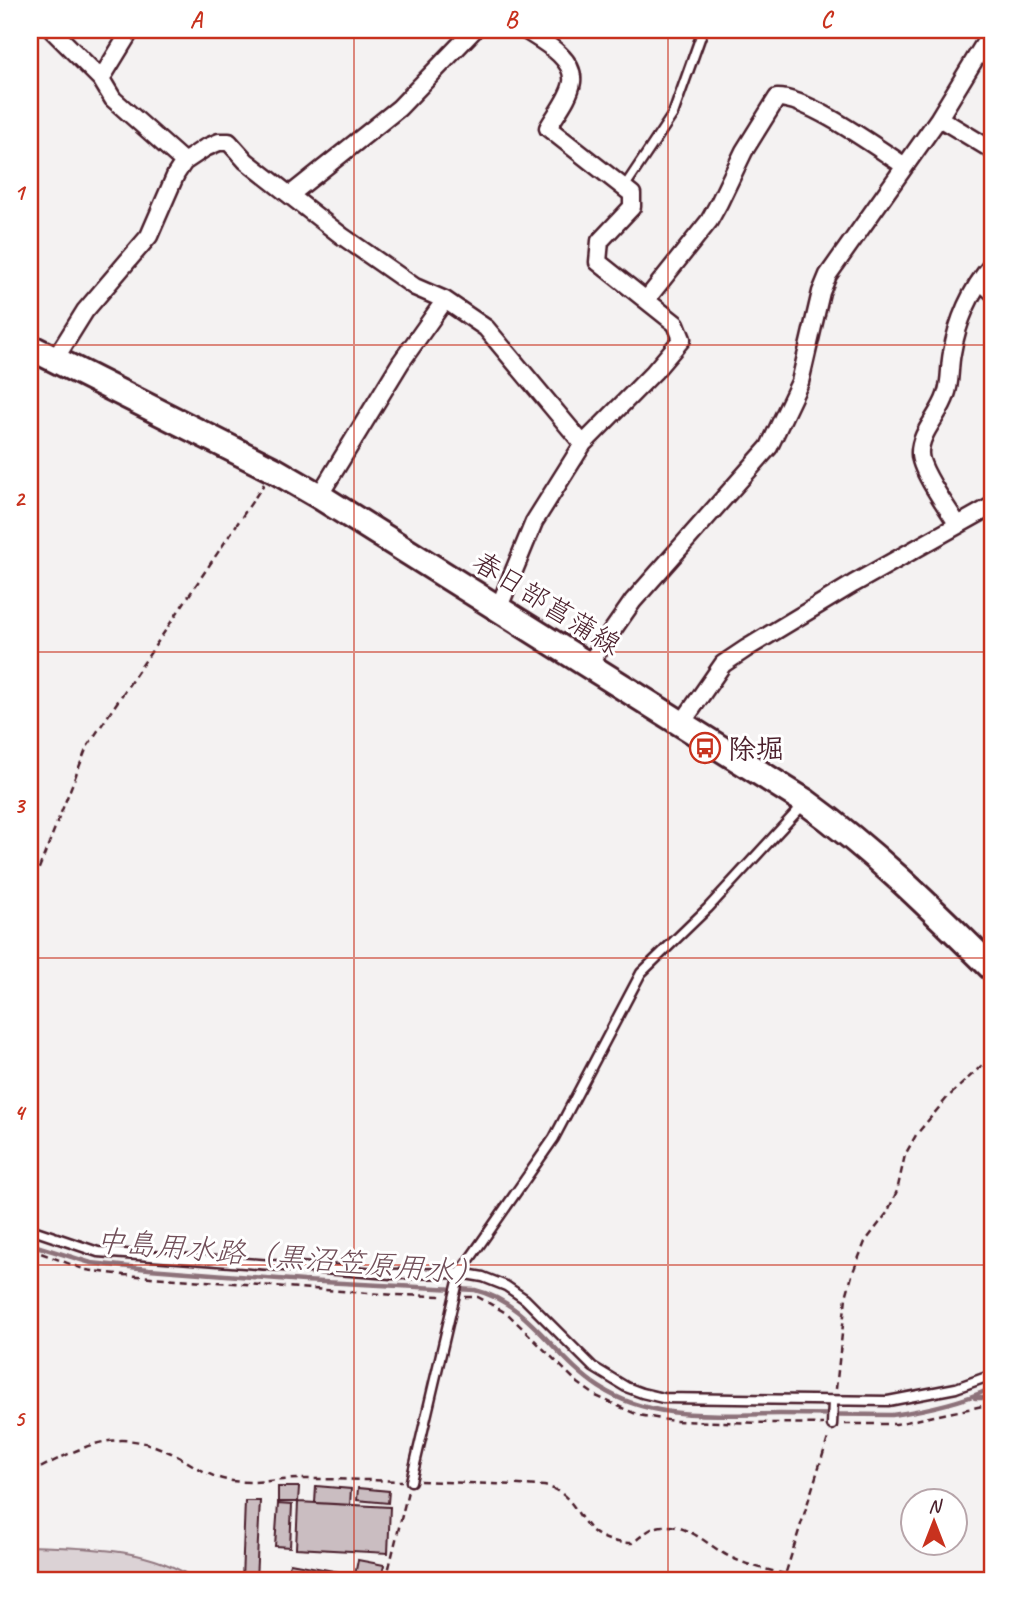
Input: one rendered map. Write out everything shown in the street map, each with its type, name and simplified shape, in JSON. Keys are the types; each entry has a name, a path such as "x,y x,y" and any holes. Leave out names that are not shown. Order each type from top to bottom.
{"main road":[{"name":"春日部菖蒲線","path":"30,347 274,470 319,496 806,802 890,868 992,968"}],"street":[{"path":"52,30 101,79 113,99 184,162"},
{"path":"101,79 131,30"},
{"path":"290,195 399,108 474,30"},
{"path":"499,607 534,522 583,444 654,372 682,339 676,324 598,262 600,241 632,207 632,194 548,128 571,86 570,69 551,47 525,30"},
{"path":"589,664 633,601 769,447 800,382 821,292 828,275 939,118 992,32"},
{"path":"646,300 709,221 744,151 777,98 786,98 818,112 905,166"},
{"path":"939,118 992,150"},
{"path":"55,359 85,311 149,236 176,174 184,162 205,148 219,142 229,142 246,161 342,236 415,287 445,300 486,328 583,444"},
{"path":"958,525 922,464 922,439 941,410 948,392 952,352 958,328 978,284 992,265"},
{"path":"319,496 401,362 445,300"},
{"path":"682,723 723,664 853,584 992,506"}],"lane":[{"path":"625,186 673,114 703,30"},
{"path":"978,284 992,297"},
{"path":"411,1481 452,1294 459,1275 554,1138 641,973 708,908 806,802"},
{"path":"30,1229 98,1252 491,1279 525,1299 593,1367 642,1393 663,1398 833,1404 888,1401 956,1388 992,1375"},
{"path":"832,1423 833,1404"}],"path":[{"path":"30,891 87,747 274,470"},
{"path":"833,1404 838,1386 846,1297 865,1242 887,1213 897,1191 905,1155 916,1135 947,1098 992,1056"},
{"path":"30,1249 86,1270 124,1275 394,1295 452,1294"},
{"path":"786,1573 832,1423"},
{"path":"30,1473 88,1444 115,1440 150,1444 217,1478 229,1481 300,1479 544,1486 556,1489 569,1500 589,1530 607,1540 632,1543 651,1528 677,1527 690,1531 732,1558 810,1580"},
{"path":"386,1580 411,1481"}],"shaded area":[{"path":"30,1546 94,1549 137,1555 178,1569 196,1580 74,1580 30,1574"}],"building":[{"path":"316,1486 351,1489 350,1505 315,1503"},
{"path":"278,1487 299,1487 298,1502 278,1502"},
{"path":"358,1488 389,1491 388,1503 357,1500"},
{"path":"245,1501 260,1501 256,1580 242,1580"},
{"path":"298,1502 390,1507 388,1553 296,1548"},
{"path":"278,1504 292,1505 290,1547 275,1546"},
{"path":"358,1560 384,1565 381,1580 304,1580 287,1577 290,1563 355,1575"}],"waterway":[{"name":"中島用水路（黒沼笠原用水）","path":"30,1244 91,1263 149,1269 475,1290 511,1307 599,1387 619,1398 663,1411 710,1415 892,1415 942,1405 990,1389"},
{"path":"975,1398 992,1398"}],"place":[{"name":"除堀","path":"705,748"}]}
